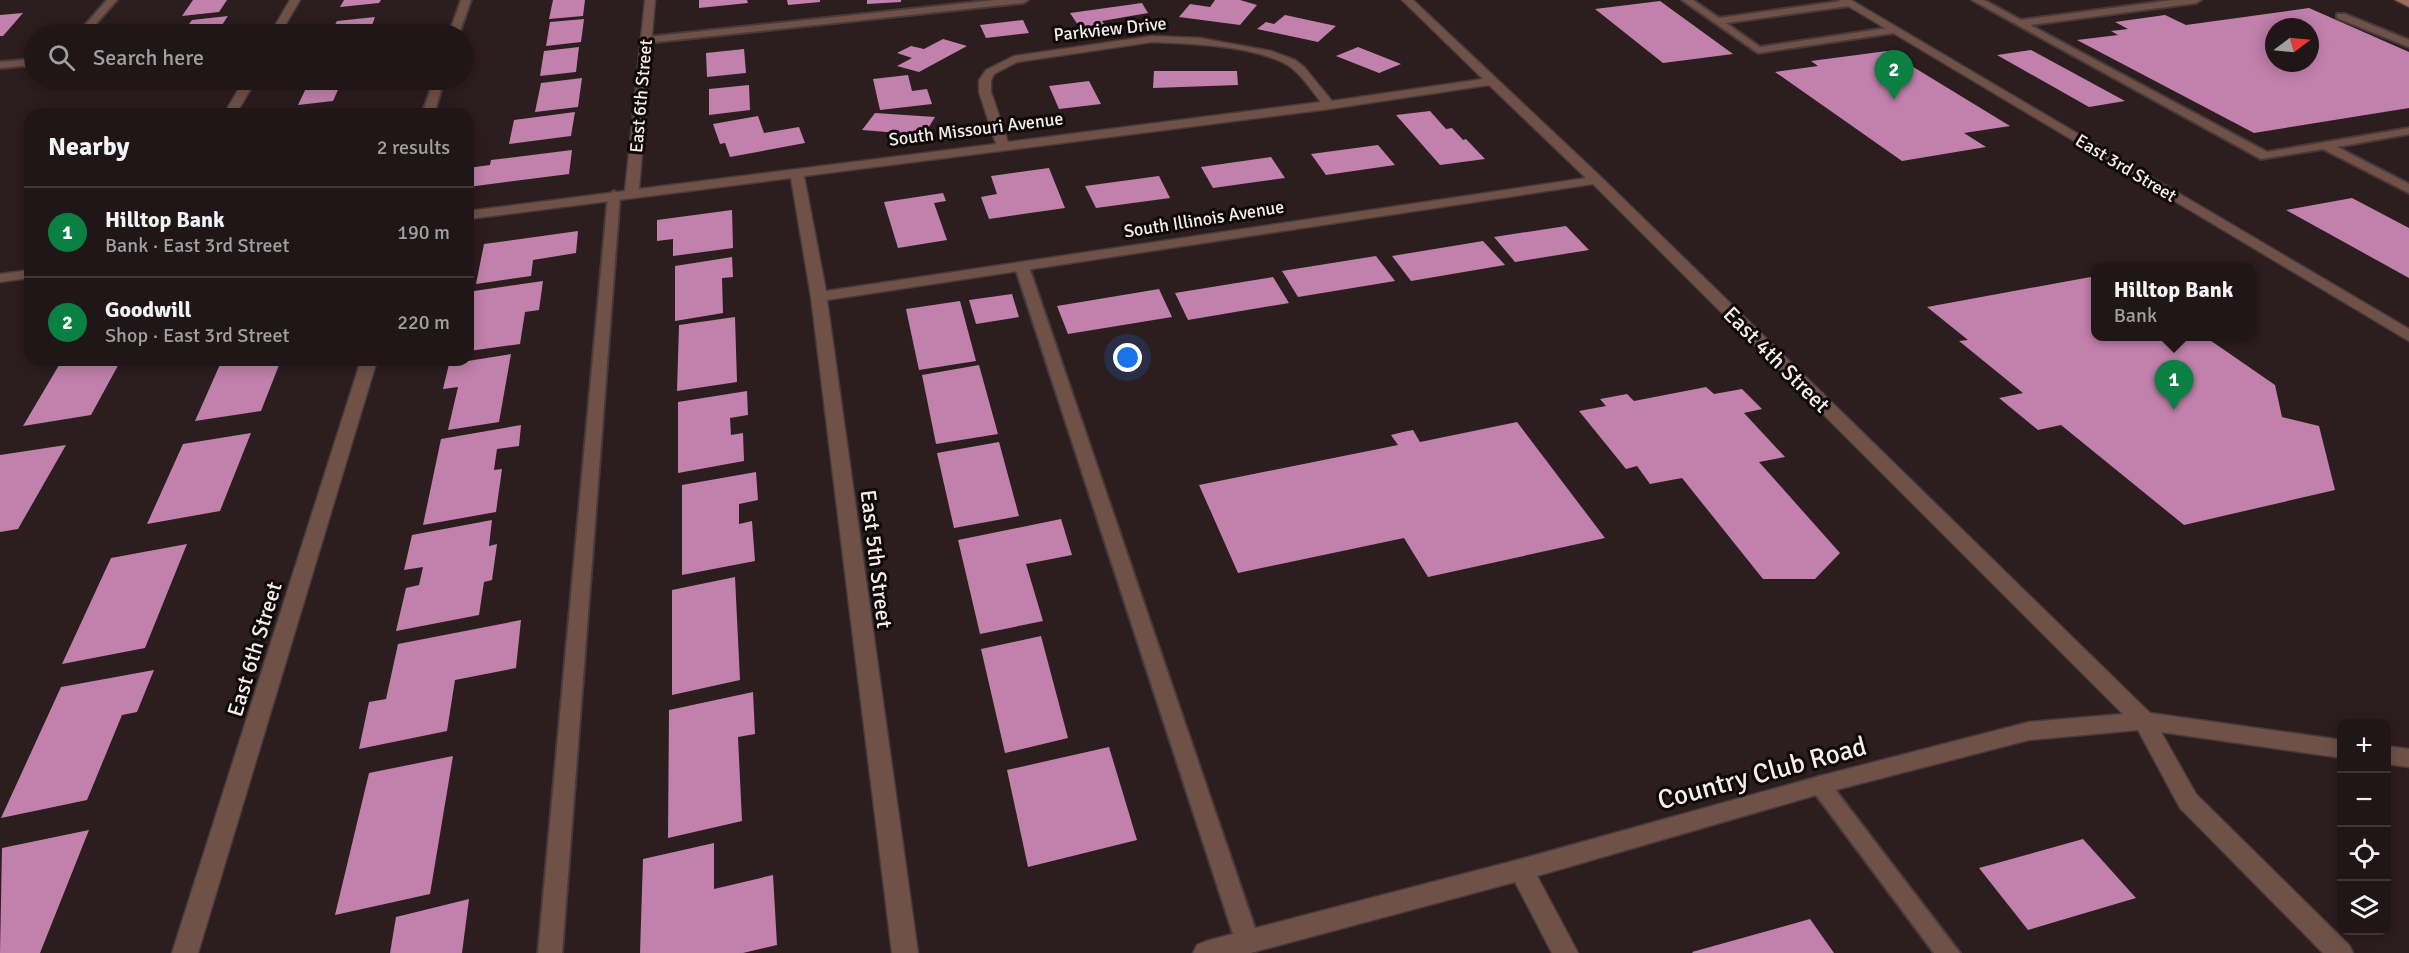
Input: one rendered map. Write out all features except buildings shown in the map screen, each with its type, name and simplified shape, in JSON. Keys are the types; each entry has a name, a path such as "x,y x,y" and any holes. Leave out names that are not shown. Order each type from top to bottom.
{"main road":[{"path":"2400,0 2409,4"}],"street":[{"path":"281,24 295,0"},
{"name":"East 6th Street","path":"623,193 647,40 650,0"},
{"name":"East 4th Street","path":"1407,0 1596,180 2144,721"},
{"name":"East 3rd Street","path":"1846,2 2409,336"},
{"name":"Parkview Drive","path":"1003,145 984,92 985,80 990,72 1014,59 1152,39 1200,41 1267,53 1291,62 1300,69 1329,105"},
{"name":"South Missouri Avenue","path":"474,214 623,193 1329,105 1490,81"},
{"path":"233,108 243,90"},
{"name":"East 5th Street","path":"797,172 819,297 904,953"},
{"name":"South Illinois Avenue","path":"819,297 1596,180"},
{"path":"0,278 24,275"},
{"name":"East 6th Street","path":"185,953 367,366"},
{"path":"2144,721 2188,801 2340,953"},
{"name":"Country Club Road","path":"1206,953 1521,870 1820,785 2029,732 2144,721 2337,748"},
{"path":"2391,756 2409,758"},
{"path":"1521,870 1565,953"}],"lane":[{"path":"91,24 112,0"},
{"path":"458,24 466,0"},
{"path":"647,40 1023,0"},
{"path":"1687,0 1758,50 1894,30"},
{"path":"1977,0 2265,156 2409,131"},
{"path":"2020,23 2196,0"},
{"path":"1717,21 1846,2"},
{"path":"2341,16 2409,44"},
{"path":"0,65 24,63"},
{"path":"430,108 436,90"},
{"path":"2324,145 2409,189"},
{"path":"550,953 623,193"},
{"path":"1022,267 1248,943"},
{"path":"1820,785 1948,953"}],"place":[{"name":"Goodwill","path":"1894,100"},
{"name":"Hilltop Bank","path":"2174,410"}]}
